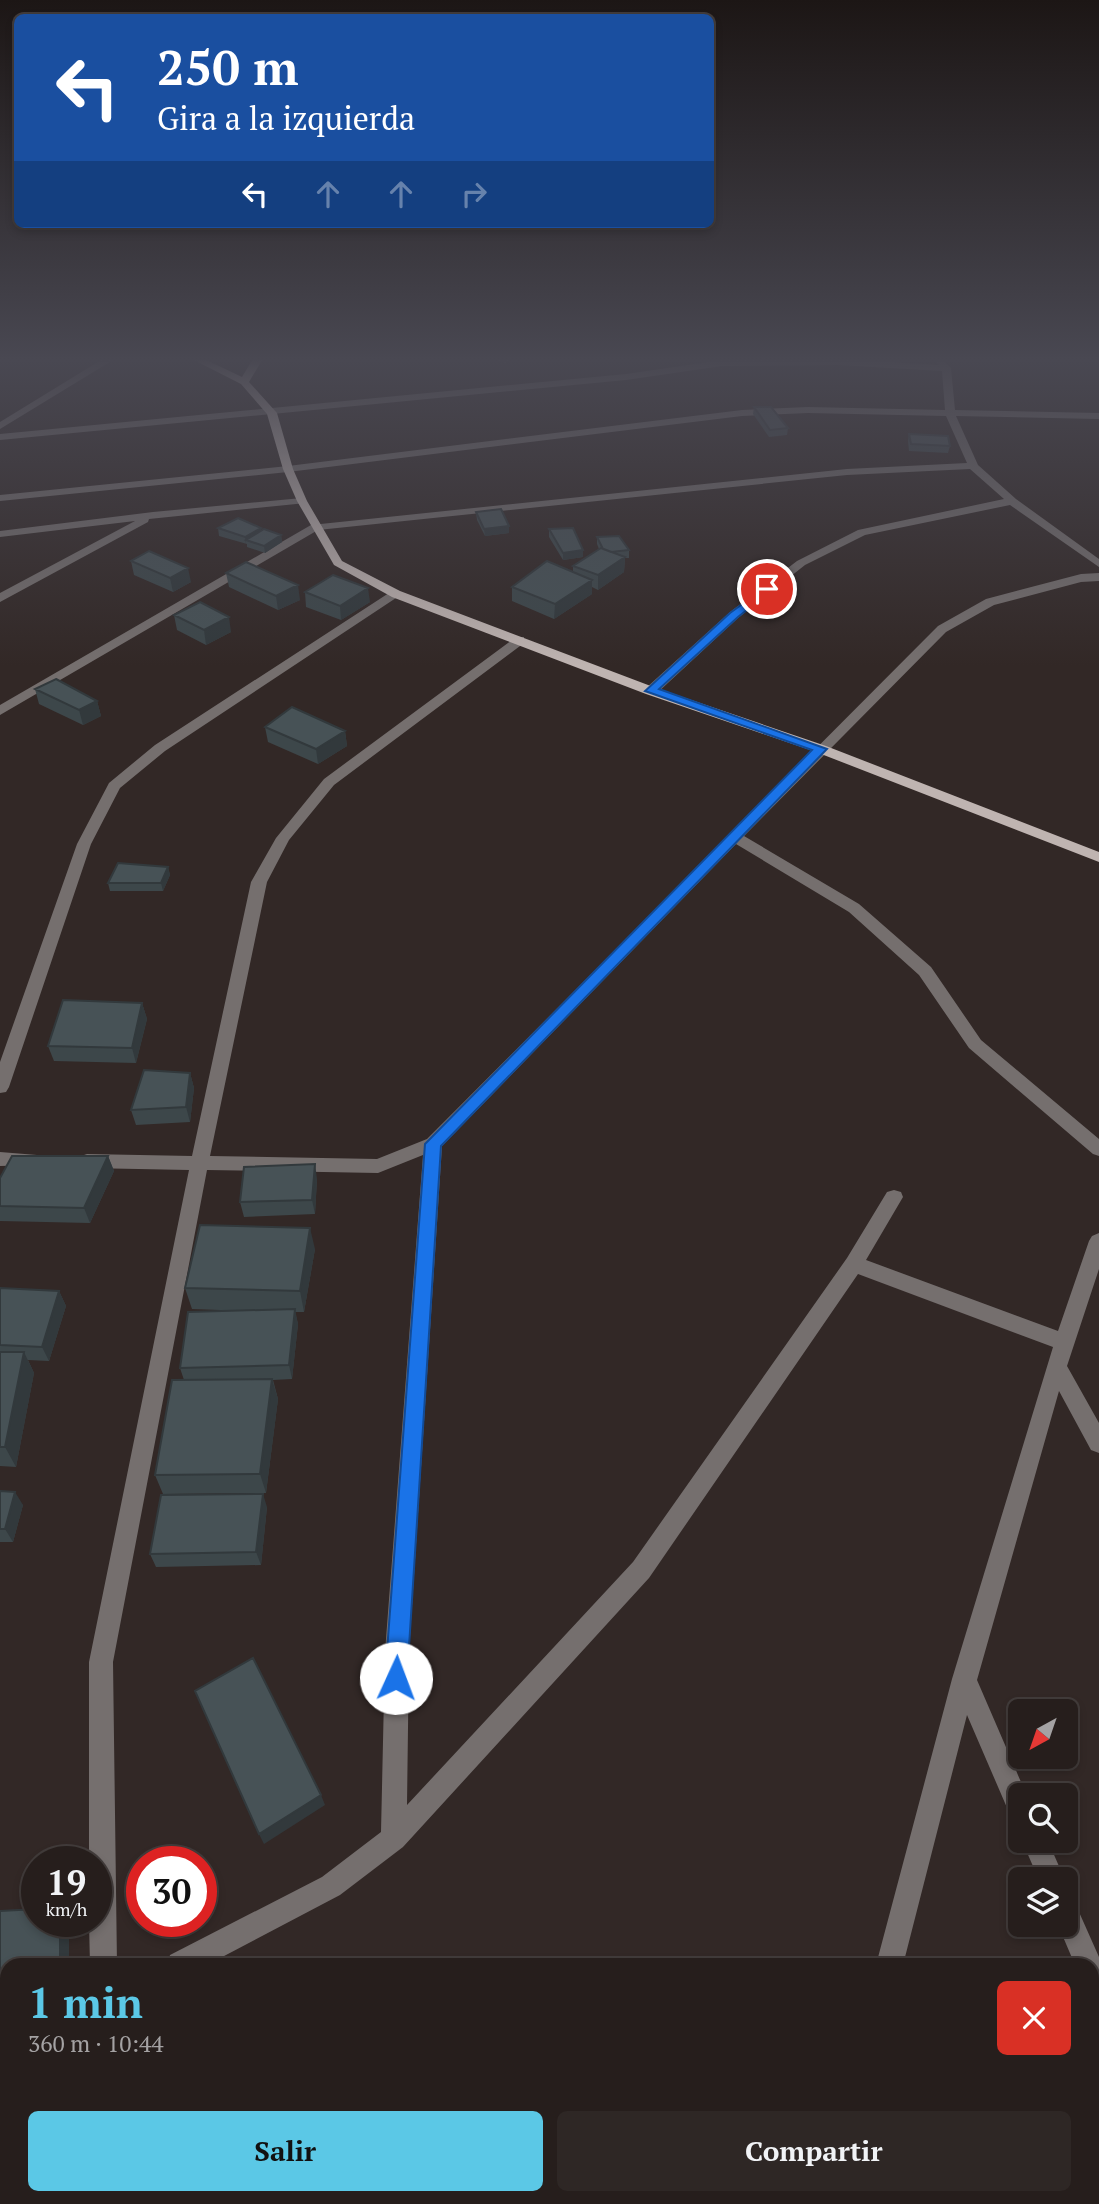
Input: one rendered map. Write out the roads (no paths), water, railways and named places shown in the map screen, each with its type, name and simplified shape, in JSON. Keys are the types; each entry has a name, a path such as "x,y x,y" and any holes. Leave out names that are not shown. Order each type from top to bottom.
{"main road":[{"path":"285,460 302,501 338,563 396,594 651,691 821,749 1099,857"}],"street":[{"path":"0,498 362,460"},
{"path":"970,460 973,466 1012,501 1099,564"},
{"path":"0,711 316,527 847,472 973,466"},
{"path":"0,534 153,515 302,501"},
{"path":"651,691 734,615 801,563 862,532 1012,501"},
{"path":"0,598 153,515"},
{"path":"0,1159 378,1166 433,1144 942,629 990,602 1081,578 1099,577"},
{"path":"0,1087 84,844 114,786 160,748 396,594"},
{"path":"103,1958 101,1662 199,1164 259,882 283,838 329,782 520,640"},
{"path":"734,837 854,908 925,971 975,1044 1099,1149"},
{"path":"394,1838 397,1652 433,1144"},
{"path":"193,1958 331,1886 394,1838 641,1570 854,1264 894,1197"},
{"path":"891,1958 964,1679 1063,1342 1099,1241"},
{"path":"854,1264 1063,1342"},
{"path":"1056,1367 1099,1443"},
{"path":"964,1679 1009,1783"},
{"path":"1077,1937 1086,1958"}]}
